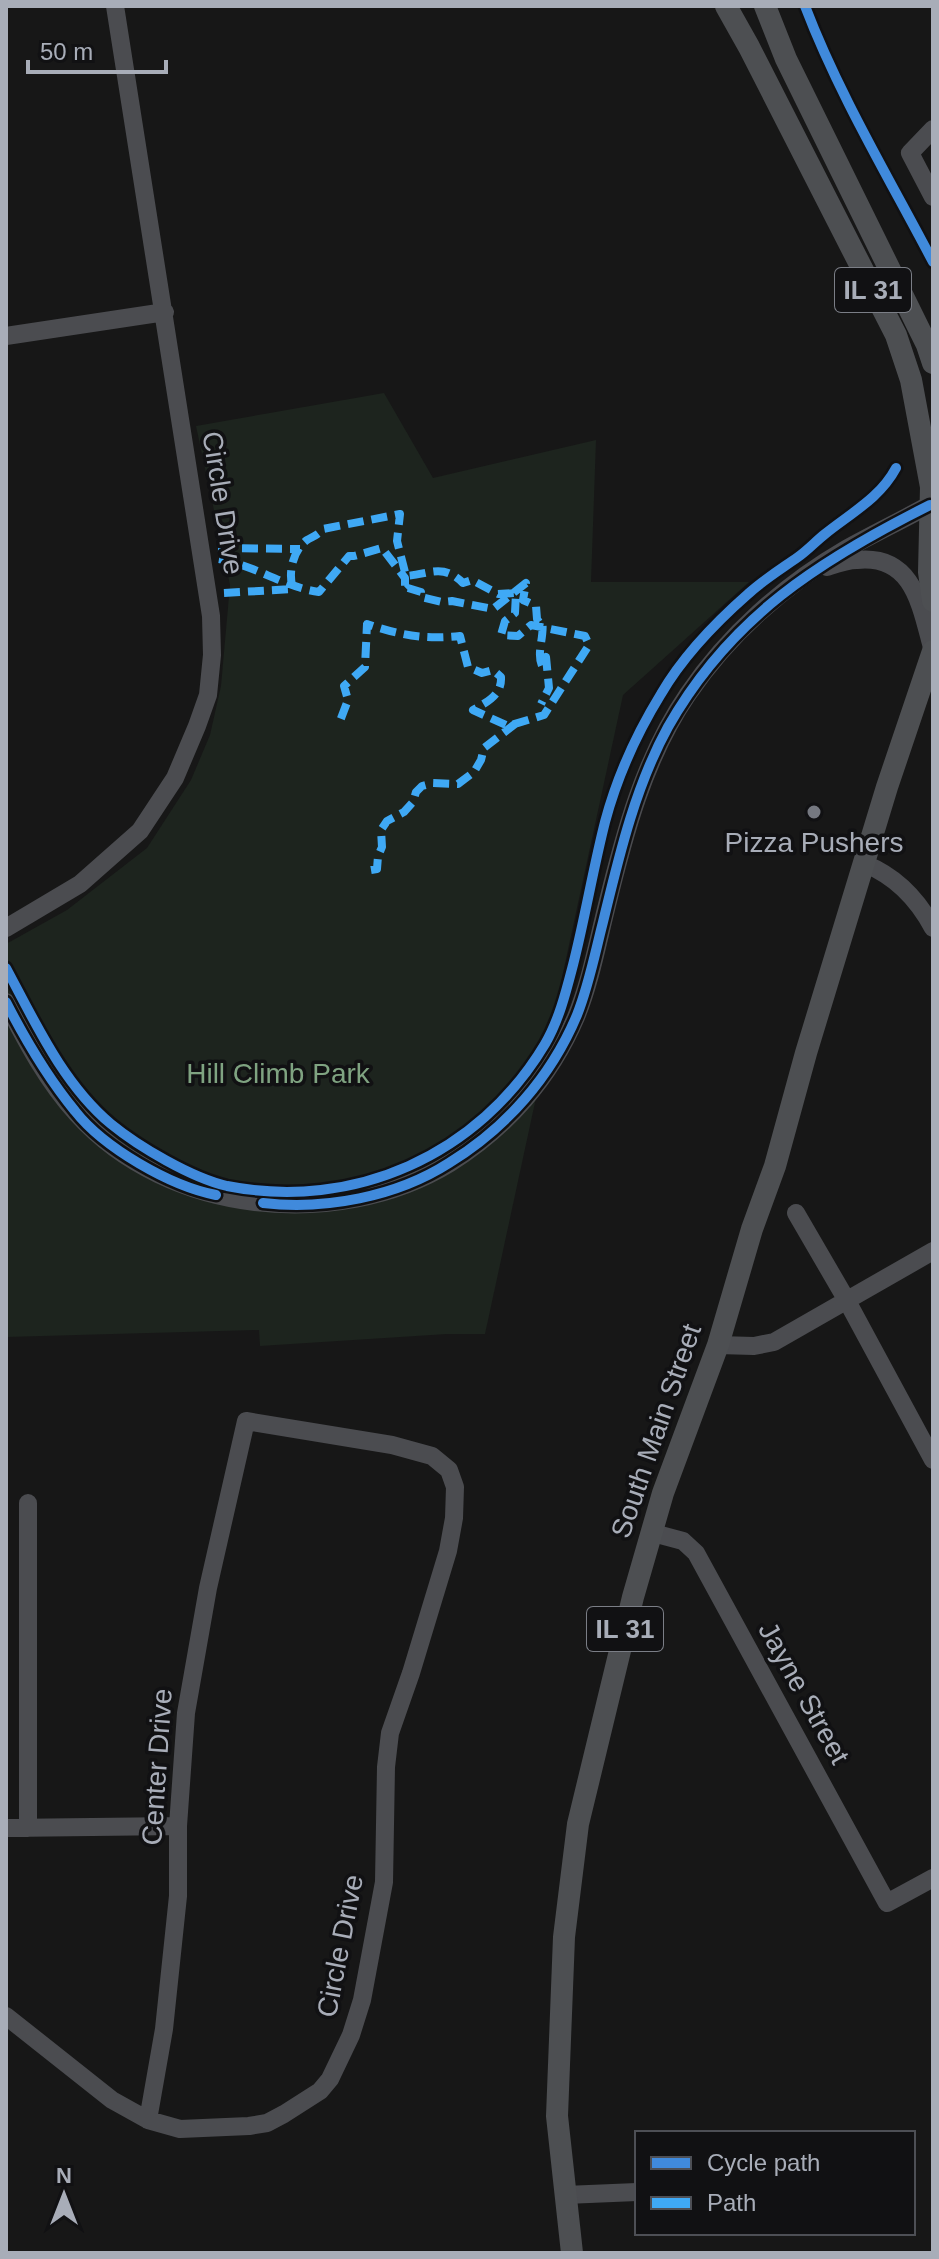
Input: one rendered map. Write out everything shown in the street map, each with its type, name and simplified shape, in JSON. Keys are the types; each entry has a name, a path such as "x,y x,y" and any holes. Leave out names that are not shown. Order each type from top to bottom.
{"main road":[{"name":"IL 31","path":"726,6 896,335 911,380 931,487 929,572 933,601"},
{"name":"IL 31","path":"765,6 786,59 927,345 933,363"},
{"name":"South Main Street","path":"572,2253 557,2116 564,1937 578,1824 612,1680 663,1493 718,1345 752,1229 775,1166 887,787 933,651"}],"street":[{"name":"Circle Drive","path":"6,928 80,884 140,831 175,778 208,695 212,655 211,616 115,6"},
{"path":"933,129 910,153 933,197"},
{"path":"6,336 165,312"},
{"path":"6,1002 33,1053 76,1114 125,1154 176,1184 239,1200 300,1205 369,1196 436,1172 495,1131 517,1109 539,1082 567,1035 585,991 615,871 639,793 654,754 689,693 748,622 788,589 843,551 932,504"},
{"path":"816,569 856,560 887,563 912,584 933,651"},
{"path":"865,864 879,870 914,898 933,928"},
{"path":"796,1213 933,1460"},
{"path":"718,1345 767,1345 933,1251"},
{"name":"Circle Drive","path":"6,2016 112,2100 148,2120 180,2129 267,2123 320,2091 330,2079 351,2035 362,2000 384,1882 386,1767 390,1733 448,1551 455,1487 449,1470 436,1458 392,1445 246,1421"},
{"name":"Center Drive","path":"148,2120 164,2029 178,1896 178,1826 189,1698 208,1588 246,1421"},
{"path":"28,1503 28,1828"},
{"name":"Jayne Street","path":"653,1533 683,1541 696,1553 887,1903 933,1878"},
{"path":"6,1828 178,1826"},
{"path":"565,2195 635,2192"}],"green space":[{"name":"Hill Climb Park","path":"384,393 433,478 596,440 591,582 749,582 623,695 485,1334 260,1346 259,1330 6,1337 6,944 67,910 147,848 191,780 210,735 221,686 230,585 196,426"}],"marked path":[{"path":"224,593 293,589 292,563 307,540 323,529 400,514 397,541 406,576 443,571 463,583 472,580 498,594 516,593 515,613 505,621 501,635 518,636 531,625 585,636 589,645 544,715 508,726 473,710 496,693 501,677 493,670 482,673 468,667 460,636 412,636 367,624 365,667 344,686 348,700 340,721"},
{"path":"218,548 300,549"},
{"path":"219,559 319,592 349,556 382,548 405,578 405,591 408,588 421,592 421,597 493,609 526,583 523,600 536,606 537,619 542,621 540,661 542,666 546,657 549,688 541,704"},
{"path":"371,870 377,869 382,847 381,830 387,821 404,812 422,786 458,784 474,772 484,748 515,724"}],"cycle path":[{"path":"805,6 849,104 933,262"},
{"path":"6,968 51,1051 94,1108 111,1124 166,1161 213,1182 274,1192 321,1190 366,1181 409,1166 449,1144 485,1117 518,1083 550,1035 562,1006 615,788 652,709 679,666 736,605 864,504 882,488 896,468"},
{"path":"263,1203 335,1202 406,1185 449,1163 508,1117 540,1080 577,1015 637,798 656,750 693,688 749,623 781,595 851,547 930,505"},
{"path":"6,1002 46,1072 87,1125 139,1164 179,1183 216,1195"}],"place":[{"name":"Pizza Pushers","path":"814,812"}]}
